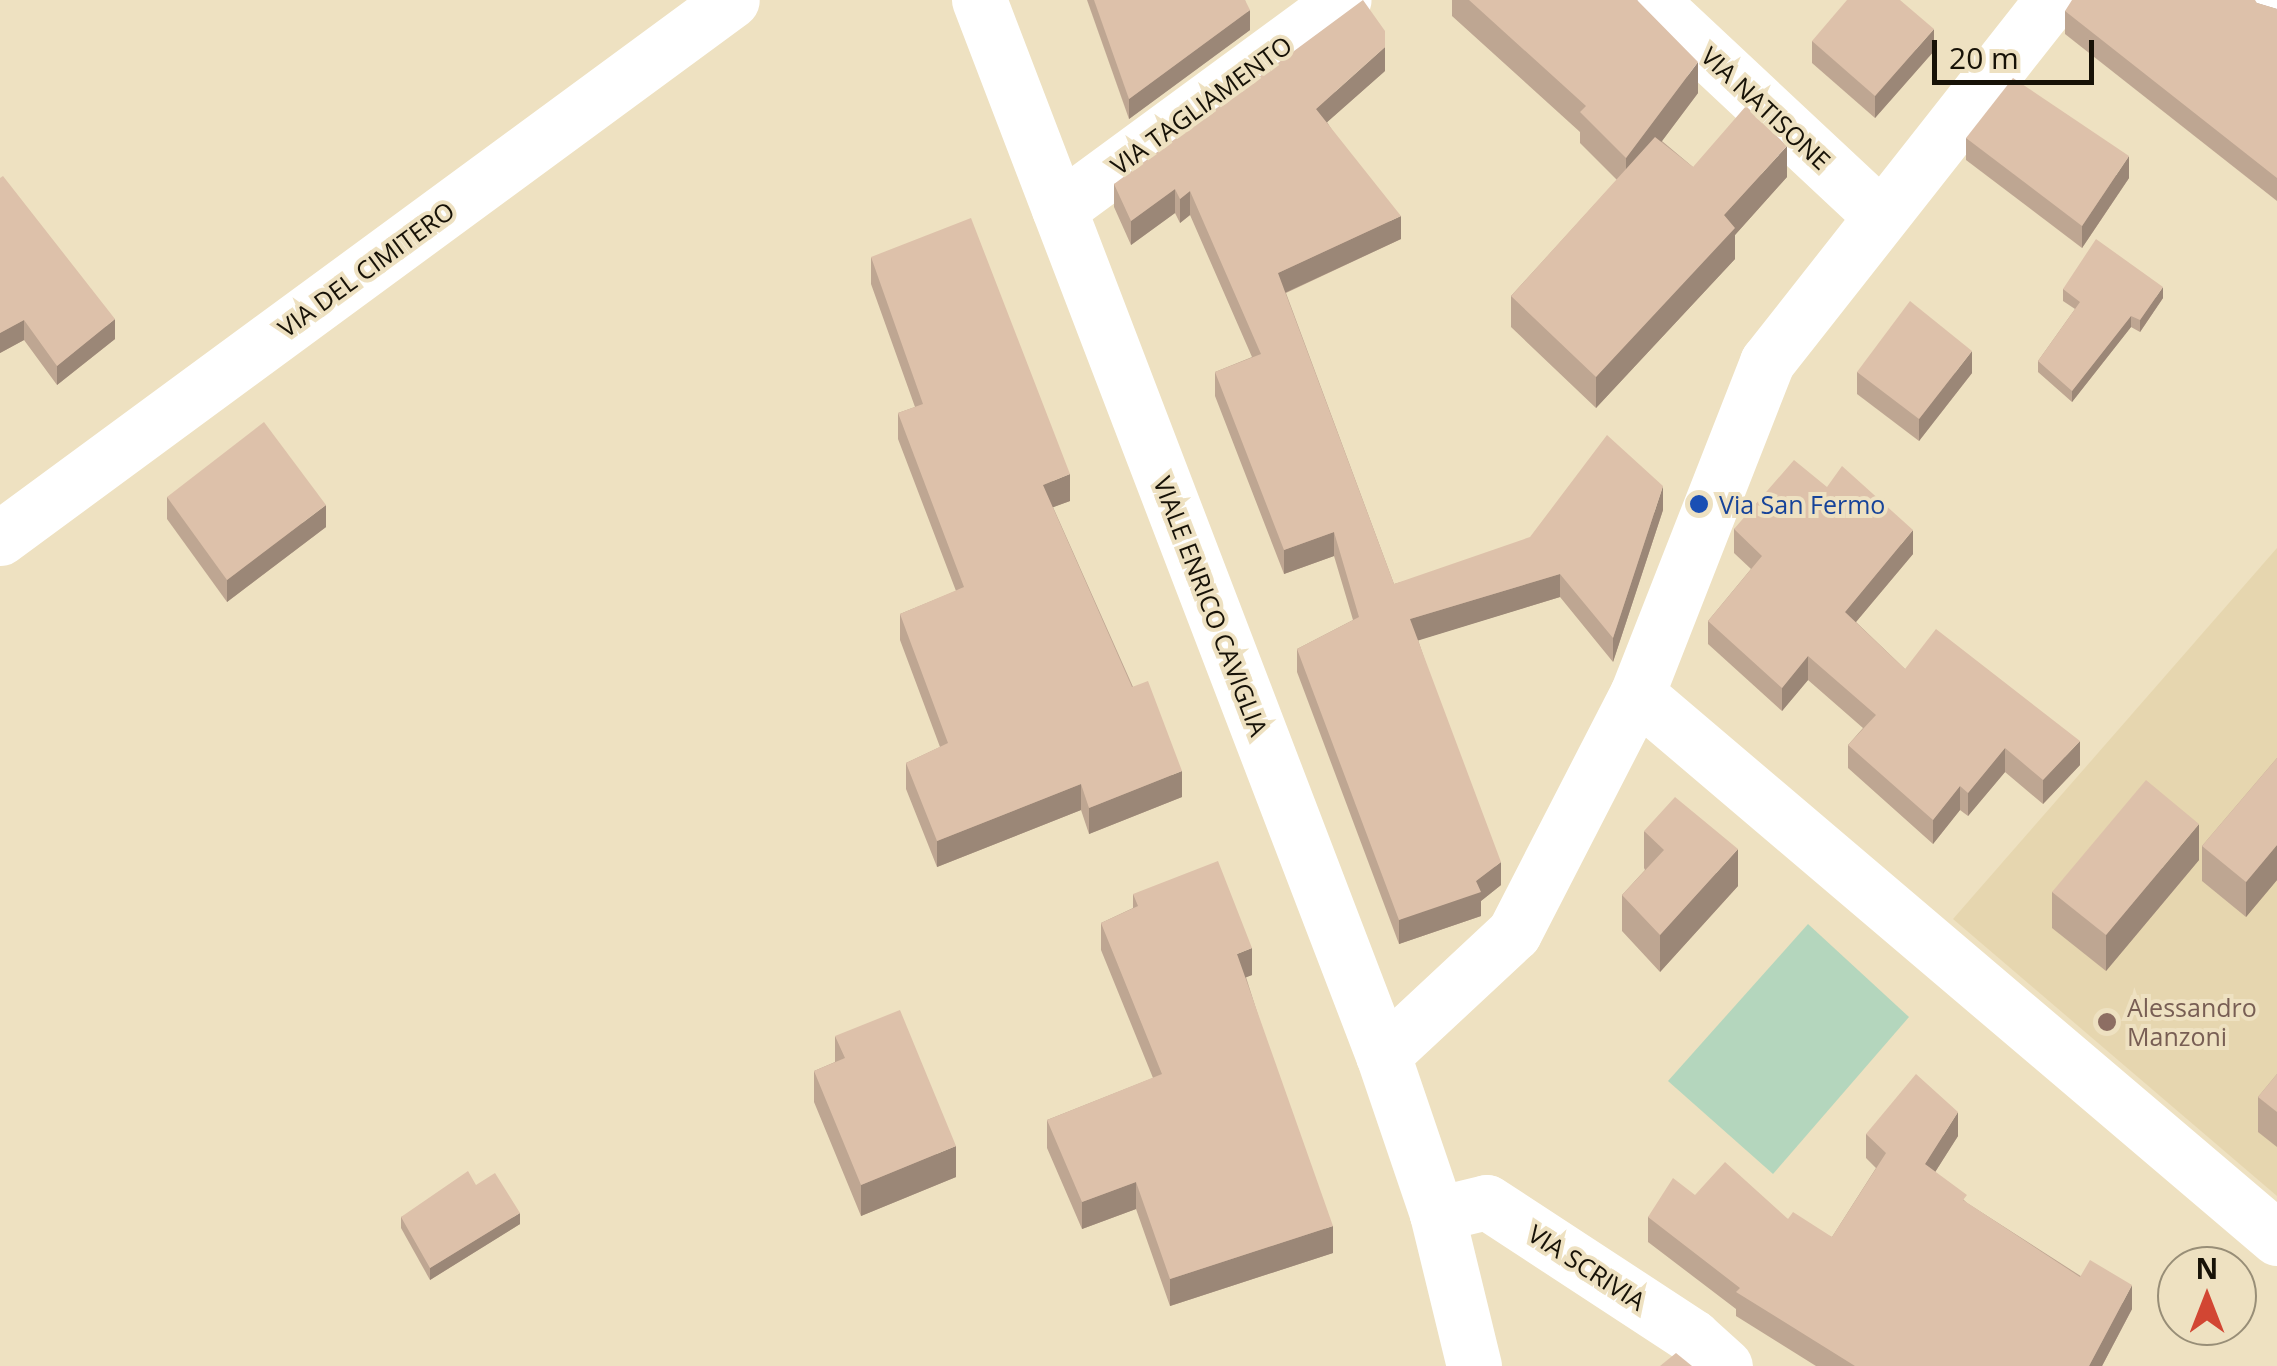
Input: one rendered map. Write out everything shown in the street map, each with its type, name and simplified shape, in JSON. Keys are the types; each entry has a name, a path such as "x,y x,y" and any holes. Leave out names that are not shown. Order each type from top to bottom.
{"street":[{"name":"VIA DEL CIMITERO","path":"0,538 732,0"},
{"name":"VIALE ENRICO CAVIGLIA","path":"979,0 1383,1055 1437,1214 1474,1366"},
{"name":"VIA TAGLIAMENTO","path":"1060,209 1343,0"},
{"name":"VIA NATISONE","path":"1650,0 1882,216"},
{"path":"1383,1055 1514,933 1637,694 1767,362 2052,0"},
{"path":"1637,694 2277,1238"},
{"name":"VIA SCRIVIA","path":"1437,1214 1486,1202 1694,1338 1725,1366"}],"shaded area":[{"path":"2277,548 2277,1196 1953,919"}],"green space":[{"path":"1808,924 1909,1017 1773,1174 1668,1081"}],"building":[{"path":"1094,0 1245,0 1250,10 1129,99"},
{"path":"1363,0 1385,31 1385,47 1316,109 1401,216 1278,273 1394,584 1530,537 1607,435 1663,486 1613,638 1560,574 1410,619 1501,862 1476,881 1481,892 1399,920 1297,649 1359,617 1334,532 1284,550 1215,372 1261,354 1190,191 1180,199 1175,189 1131,221 1114,184"},
{"path":"1469,0 1637,0 1698,62 1626,158 1580,112 1586,106"},
{"path":"1847,0 1900,0 1934,29 1875,96 1812,41"},
{"path":"2072,0 2255,0 2277,9 2277,178 2065,11"},
{"path":"2013,78 2129,156 2082,226 1966,138"},
{"path":"1746,106 1787,146 1724,215 1735,228 1596,377 1511,296 1655,137 1693,167"},
{"path":"3,176 115,319 57,366 24,320 0,333"},
{"path":"971,218 1070,474 1043,485 1132,687 1148,681 1182,771 1089,808 1081,784 937,841 906,763 948,743 900,614 964,587 898,413 923,404 871,257"},
{"path":"2096,239 2163,287 2140,320 2131,316 2072,391 2038,361 2080,302 2063,289"},
{"path":"1910,301 1972,351 1919,419 1857,372"},
{"path":"264,422 326,505 227,580 167,497"},
{"path":"1794,460 1827,487 1842,466 1913,530 1845,612 1905,669 1936,629 2080,741 2043,780 2005,748 1968,793 1960,786 1933,820 1848,745 1876,715 1808,656 1782,688 1708,621 1762,556 1734,529"},
{"path":"2277,758 2277,845 2246,882 2202,846"},
{"path":"2146,780 2199,824 2106,935 2052,892"},
{"path":"1675,797 1738,849 1660,935 1622,895 1664,850 1644,831"},
{"path":"1218,861 1252,948 1237,954 1333,1226 1170,1279 1136,1182 1082,1202 1047,1120 1162,1074 1101,923 1138,906 1133,894"},
{"path":"900,1010 956,1146 861,1185 814,1071 845,1058 835,1036"},
{"path":"1916,1074 1958,1112 1925,1164 1967,1195 1963,1200 2080,1277 2090,1260 2132,1285 2089,1366 1855,1366 1736,1292 1740,1288 1648,1217 1673,1178 1695,1195 1725,1162 1788,1219 1793,1212 1832,1237 1886,1153 1866,1134"},
{"path":"2277,1074 2277,1112 2258,1097"},
{"path":"468,1171 476,1185 495,1173 520,1213 430,1268 401,1217"},
{"path":"1676,1353 1692,1366 1660,1366"}],"place":[{"name":"Via San Fermo","path":"1699,504"},
{"name":"Alessandro Manzoni","path":"2107,1022"}]}
